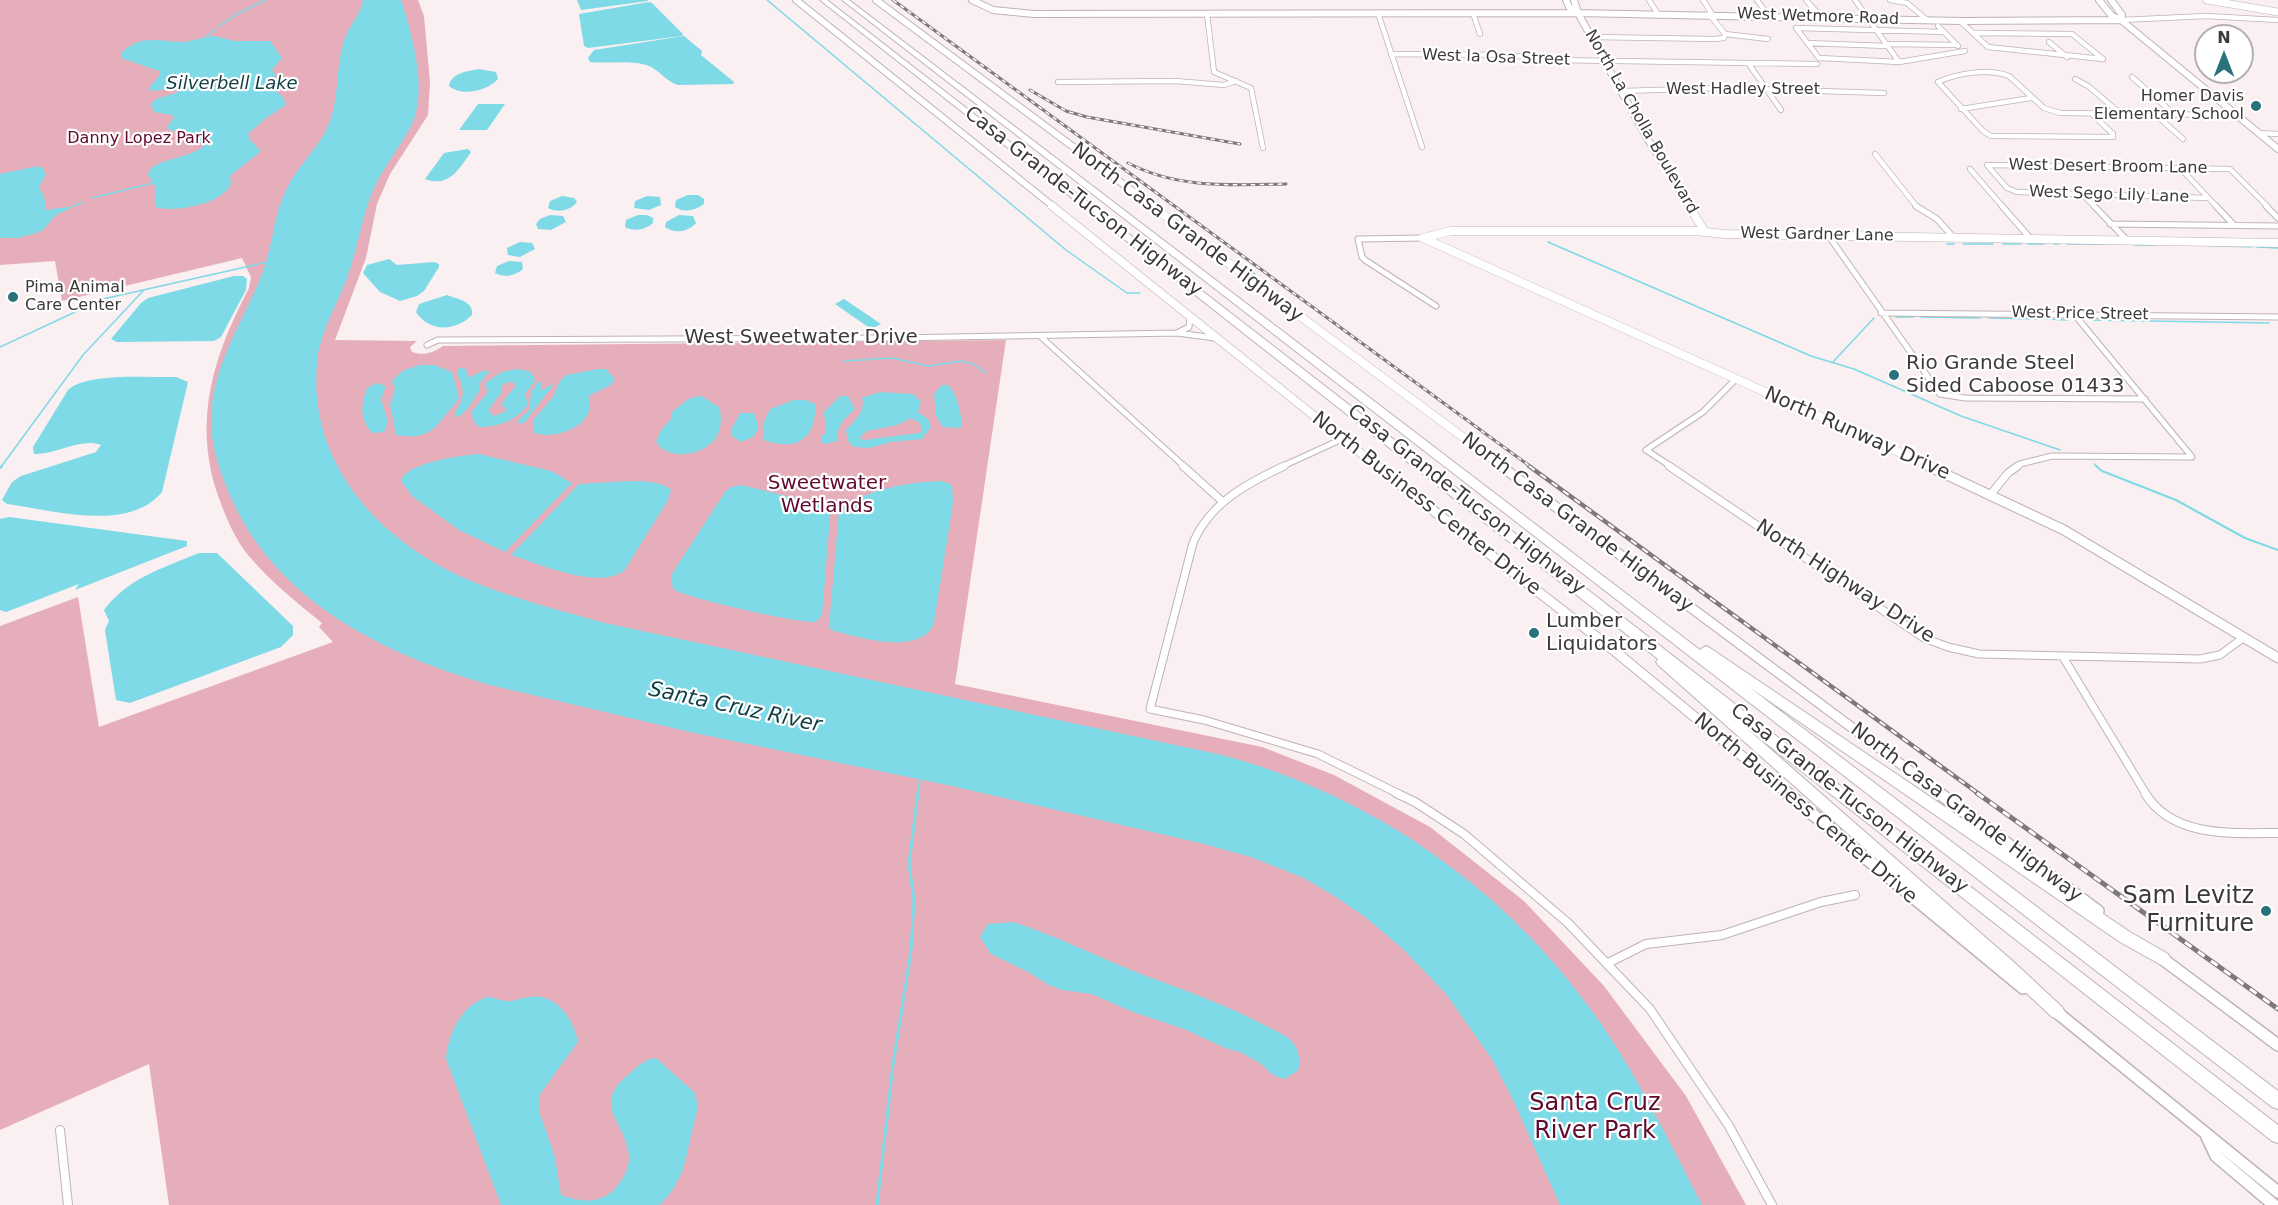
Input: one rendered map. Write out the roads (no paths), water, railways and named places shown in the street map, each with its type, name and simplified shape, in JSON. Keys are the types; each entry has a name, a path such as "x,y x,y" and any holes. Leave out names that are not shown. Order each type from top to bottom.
{"highway":[{"name":"Casa Grande-Tucson Highway","path":"823,0 2278,1135"},
{"name":"Casa Grande-Tucson Highway","path":"845,0 2278,1101"},
{"path":"1607,584 2116,932 2163,959"},
{"path":"1594,601 1802,787 2012,969 2057,1012"}],"main road":[{"path":"2207,0 2278,12"}],"street":[{"name":"North Business Center Drive","path":"796,0 1342,439 1616,652 2004,973 2057,1012 2278,1192"},
{"name":"North Casa Grande Highway","path":"876,0 2278,1045"},
{"name":"West Wetmore Road","path":"972,0 1000,11 1034,14 1473,13 1578,10 1607,13 1960,21 2121,20 2206,16 2278,20"},
{"name":"North La Cholla Boulevard","path":"1566,0 1578,10"},
{"name":"North La Cholla Boulevard","path":"1574,0 1647,138 1705,232"},
{"path":"1649,0 1658,14"},
{"path":"1703,0 1725,34 1768,39"},
{"path":"1757,0 1768,15"},
{"path":"1806,0 1821,17"},
{"path":"1855,0 1868,14 1875,31 1899,62"},
{"path":"1890,0 1907,3 1927,20"},
{"path":"2099,0 2111,15 2121,20 2278,149"},
{"path":"2111,0 2112,5 2122,15 2121,20"},
{"path":"1378,13 1422,147"},
{"path":"1473,13 1480,34"},
{"path":"1207,14 1214,72 1251,87 1263,148"},
{"path":"1960,21 1988,47 2103,59 2072,34 1973,33"},
{"path":"1938,26 1965,51 1899,62 1819,58 1796,28 1944,32"},
{"path":"1592,37 1714,39 1725,37 1725,34"},
{"path":"2049,42 2067,57"},
{"path":"1807,43 1957,45"},
{"name":"West la Osa Street","path":"1391,54 1509,55 1550,60 1817,64"},
{"path":"1748,63 1781,111"},
{"path":"2119,140 2113,137 1987,135 1940,85 1938,80 2001,71 2031,98 2051,111 2092,114 2236,115"},
{"path":"2132,77 2175,115"},
{"path":"2075,79 2088,86 2121,114"},
{"path":"1058,82 1175,81 1224,85 1236,81"},
{"name":"West Hadley Street","path":"1622,91 1767,89 1884,93"},
{"name":"West Hadley Street","path":"1828,90 1834,98"},
{"path":"1961,108 2031,98"},
{"path":"2092,114 2113,134 2113,137"},
{"path":"2156,115 2183,139"},
{"path":"2258,133 2278,134"},
{"path":"1875,154 1918,208 1937,219 1954,238"},
{"name":"West Desert Broom Lane","path":"2011,190 1987,165 2230,169 2278,218"},
{"path":"1970,169 2031,239"},
{"path":"2181,169 2234,225"},
{"name":"West Sego Lily Lane","path":"2011,190 2084,196 2208,198"},
{"path":"2084,196 2127,240"},
{"path":"1685,231 1698,221"},
{"path":"2110,224 2278,226"},
{"name":"West Gardner Lane","path":"1436,306 1365,260 1361,254 1358,238 1423,238 1451,231 1685,231 2278,243"},
{"path":"1828,235 1940,394 1965,398 2145,399"},
{"name":"North Runway Drive","path":"1423,238 1991,494 2064,530 2278,658"},
{"name":"West Price Street","path":"1881,312 2278,317"},
{"path":"1991,494 2008,473 2020,464 2052,456 2192,457 2074,314"},
{"path":"1177,333 1189,327 1190,317"},
{"name":"West Sweetwater Drive","path":"427,345 438,340 893,338 1177,333 1200,334 1217,338"},
{"path":"1040,335 1222,502"},
{"path":"1055,347 1067,335"},
{"name":"North Highway Drive","path":"1736,379 1703,412 1646,450 1924,638 1968,653 2200,659 2220,655 2243,638"},
{"path":"1342,439 1258,480 1222,502 1201,526 1193,543 1150,709 1204,720 1318,754 1415,802 1464,834 1518,879 1608,963 1650,1009 1729,1126 1772,1205"},
{"path":"2063,657 2150,801 2162,813 2176,823 2202,830 2278,833"},
{"path":"1608,963 1646,944 1722,935 1821,902 1856,895"},
{"path":"60,1130 68,1205"},
{"path":"2204,1133 2216,1156 2274,1205"}],"water":[{"name":"Santa Cruz River","path":"363,0 401,0 414,45 419,95 412,124 371,195 347,278 321,341 317,363 317,400 324,434 337,465 356,494 378,520 434,563 500,592 552,608 605,623 1222,755 1277,772 1330,794 1381,821 1429,851 1475,886 1517,924 1556,966 1592,1011 1623,1058 1651,1106 1702,1205 1560,1205 1492,1059 1446,994 1403,949 1365,917 1304,878 1251,857 1200,843 952,786 690,732 490,685 410,657 372,639 336,618 303,593 274,564 249,531 229,493 214,449 211,422 212,401 230,343 264,269 282,199 296,173 319,142 332,116 341,51"},
{"path":"577,0 647,0 648,1 581,10"},
{"path":"649,2 683,34 682,36 588,48 584,46 579,14"},
{"name":"Silverbell Lake","path":"214,36 235,41 270,41 282,58 272,70 276,76 275,90 283,97 286,105 248,134 250,140 261,151 230,176 231,184 226,191 196,206 173,209 155,207 156,188 148,175 149,170 163,162 199,150 205,145 197,139 168,129 167,127 174,118 172,115 154,112 151,104 156,99 179,92 174,89 151,91 149,88 160,75 159,71 121,58 121,53 142,41 184,42"},
{"path":"684,36 702,51 701,55 734,82 733,84 678,85 646,65 590,62 588,58 594,50"},
{"path":"479,69 496,72 498,79 488,87 467,92 449,86 456,75"},
{"path":"478,104 505,104 487,130 459,130"},
{"path":"468,149 471,152 462,165 447,179 433,181 425,179 444,153"},
{"path":"42,167 46,174 39,187 44,196 46,210 75,206 56,215 43,230 18,238 0,238 0,174"},
{"path":"688,195 698,195 704,199 704,204 690,210 675,207 676,200"},
{"path":"562,196 574,198 577,202 563,210 548,208 550,201"},
{"path":"647,196 660,197 661,205 649,210 634,208 635,201"},
{"path":"550,215 563,216 566,222 551,230 538,229 536,224 540,219"},
{"path":"638,215 653,218 653,223 639,229 625,227 626,220"},
{"path":"679,215 693,216 696,223 681,231 673,231 665,227 666,222"},
{"path":"520,242 532,243 535,249 520,257 508,255 507,248"},
{"path":"389,259 397,265 434,262 439,264 439,267 424,291 417,296 400,301 380,292 363,273 367,265"},
{"path":"509,261 522,262 523,269 509,276 495,273 497,266"},
{"path":"234,276 243,276 247,279 246,290 221,337 214,341 117,342 111,339 141,303 148,298"},
{"path":"447,295 468,304 472,315 458,325 450,327 435,326 421,319 416,312 419,304"},
{"path":"844,299 881,324 871,329 835,304"},
{"path":"420,365 434,365 452,372 459,398 442,420 426,433 413,436 396,435 390,405 395,389 392,382 401,373"},
{"path":"459,368 465,368 469,378 482,371 490,371 479,384 480,391 469,406 460,416 456,417 455,412 461,403 463,394 457,374"},
{"path":"516,369 529,371 534,376 535,381 525,394 528,404 518,415 506,422 479,427 473,421 472,411 488,392 485,383 502,372","holes":["513,382 516,386 503,401 502,406 506,408 506,411 495,416 490,413 489,409 501,393 502,386"]},
{"path":"606,369 615,379 611,385 590,395 590,407 584,420 571,429 555,434 533,432 534,419 553,397 560,381 566,375"},
{"path":"176,377 188,382 162,492 147,505 130,512 89,516 7,504 2,500 12,482 21,476 96,452 101,445 85,443 34,454 33,447 68,390 77,384 104,378"},
{"path":"538,382 541,382 542,390 555,383 524,423 516,423 529,410 531,392"},
{"path":"377,383 386,386 381,399 388,422 384,432 372,433 363,416 363,400 367,388"},
{"path":"942,385 948,385 956,398 960,409 962,425 960,428 943,427 936,416 934,394"},
{"path":"880,392 913,394 921,402 918,412 929,420 931,427 922,439 891,442 869,448 854,447 848,441 846,430 861,412 862,398","holes":["911,418 920,423 922,431 919,433 864,440 859,438 867,431 897,425"]},
{"path":"702,396 720,408 720,429 712,443 696,452 686,454 668,452 661,448 656,441 661,430 672,418 672,412 690,398"},
{"path":"840,396 848,396 855,409 842,423 837,441 822,443 821,436 826,433 824,412"},
{"path":"794,400 806,400 815,404 815,416 808,434 795,443 775,443 764,440 764,422 770,409"},
{"path":"740,413 754,413 759,428 753,437 741,442 732,436 731,430"},
{"path":"479,454 551,471 572,483 505,552 459,530 412,496 401,481 412,469 423,465 448,458"},
{"path":"942,481 952,485 953,503 934,623 927,633 903,642 887,642 831,630 829,627 839,510 862,497 888,488"},
{"path":"650,482 671,490 668,500 624,571 613,576 584,577 511,555 579,484"},
{"path":"742,485 817,504 831,505 822,616 815,622 787,619 742,609 673,589 671,577 673,572 725,492 731,487"},
{"path":"9,517 187,541 187,546 75,590 79,584 6,612 0,610 0,519"},
{"path":"199,553 217,553 293,626 293,635 281,647 130,703 116,700 105,630 109,621 104,610 113,599 135,582 159,569"},
{"path":"1013,922 1216,1003 1278,1032 1292,1041 1297,1049 1298,1071 1284,1079 1273,1075 1260,1063 1240,1052 1225,1048 1184,1029 1133,1012 1092,994 1062,990 1049,985 991,954 980,937 988,924"},
{"path":"487,997 503,1001 528,997 547,999 555,1003 568,1016 576,1033 578,1042 540,1094 539,1111 555,1157 561,1195 588,1201 604,1197 618,1185 624,1176 629,1155 626,1142 613,1113 612,1095 618,1085 638,1066 656,1058 695,1093 698,1107 683,1170 672,1191 660,1205 501,1205 446,1059 450,1039 458,1021 470,1006"}],"waterway":[{"path":"218,27 235,15 265,0"},
{"path":"767,0 1066,250 1127,293 1140,293"},
{"path":"206,37 215,29"},
{"path":"92,198 153,183"},
{"path":"74,206 82,202"},
{"path":"1548,242 1811,356 1832,362"},
{"path":"1947,244 1954,244"},
{"path":"1963,244 1993,244"},
{"path":"2003,244 2021,244"},
{"path":"2028,244 2044,244"},
{"path":"2054,244 2059,244"},
{"path":"2067,244 2106,244"},
{"path":"2115,244 2126,244"},
{"path":"2135,245 2154,245"},
{"path":"2197,245 2251,247"},
{"path":"2257,247 2278,248"},
{"path":"0,347 103,299 268,262"},
{"path":"1241,268 1255,274"},
{"path":"1,467 83,355 143,291"},
{"path":"1896,317 1913,317"},
{"path":"1921,317 1980,318"},
{"path":"1832,362 1874,318"},
{"path":"1989,318 2037,319"},
{"path":"2046,319 2068,320"},
{"path":"2091,320 2269,323"},
{"path":"844,361 892,358 928,366 961,361 973,364 986,373"},
{"path":"1832,362 1854,369 1961,416 2060,450"},
{"path":"2094,464 2098,467"},
{"path":"2096,466 2102,471 2176,500 2245,538 2278,550"},
{"path":"918,794 920,776"},
{"path":"877,1205 893,1065 911,951 914,900 909,864 918,793"}],"railway":[{"path":"893,0 1531,467"},
{"path":"1030,90 1066,111 1087,117 1240,144"},
{"path":"1128,163 1166,177 1205,184 1286,184"},
{"path":"1889,373 1899,378"},
{"path":"1529,466 1979,794"},
{"path":"1977,793 2278,1009"}],"place":[{"name":"Homer Davis Elementary School","path":"2256,106"},
{"name":"Pima Animal Care Center","path":"13,297"},
{"name":"Rio Grande Steel Sided Caboose 01433","path":"1894,375"},
{"name":"Lumber Liquidators","path":"1534,633"},
{"name":"Sam Levitz Furniture","path":"2266,911"}],"park label":[{"name":"Danny Lopez Park","path":"139,139"},
{"name":"Sweetwater Wetlands","path":"827,496"},
{"name":"Santa Cruz River Park","path":"1595,1118"}]}
